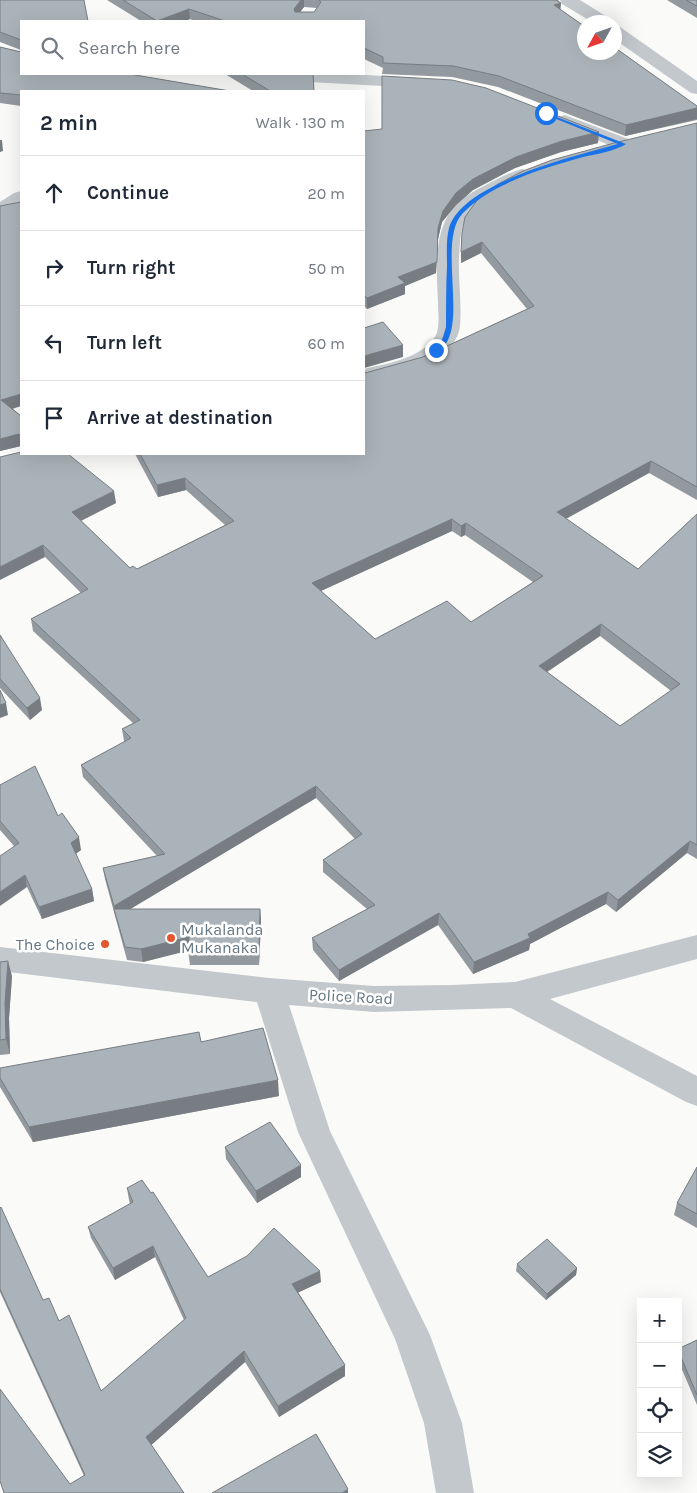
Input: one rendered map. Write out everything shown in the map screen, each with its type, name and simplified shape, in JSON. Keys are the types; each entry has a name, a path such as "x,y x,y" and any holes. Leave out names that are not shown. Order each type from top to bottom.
{"street":[{"path":"568,0 592,15"},
{"path":"622,37 697,89"},
{"path":"282,75 442,84"},
{"path":"546,113 633,142 597,152"},
{"path":"365,376 421,358 436,350 445,340 449,327 450,243 452,227 460,212 493,188 536,168"},
{"path":"0,211 20,198"},
{"name":"Police Road","path":"0,959 269,991 374,999 452,998 515,995 697,947"},
{"path":"269,991 314,1132 412,1335 443,1423 455,1493"},
{"path":"515,995 697,1092"}],"building":[{"path":"0,0 84,0 88,20 20,20 20,40 0,32"},
{"path":"123,0 301,0 294,9 295,12 314,12 321,2 319,0 556,0 561,3 554,5 577,21 577,60 622,60 622,53 697,106 697,108 626,125 499,76 453,66 383,63 383,57 365,48 365,20 222,20 189,9 155,20"},
{"path":"686,0 697,0 697,6"},
{"path":"0,47 20,52 20,75 135,75 224,90 20,90 20,95 0,93"},
{"path":"244,75 313,75 314,90 268,90"},
{"path":"382,76 452,80 486,88 599,132 562,141 516,157 473,179 456,193 443,211 438,228 437,262 398,277 405,283 367,298 365,296 365,131 382,129"},
{"path":"697,123 697,487 651,461 557,512 638,569 697,514 697,845 690,841 618,900 608,892 528,934 530,938 474,962 439,913 339,970 312,938 375,905 323,860 362,834 316,786 114,906 103,868 165,854 81,765 131,738 122,729 140,720 31,619 88,589 43,545 0,567 0,457 20,452 20,455 69,455 114,491 72,512 130,568 133,566 137,569 234,521 185,478 157,485 141,455 365,455 365,373 423,357 534,306 482,242 461,252 462,233 465,217 478,199 498,184 523,171 552,160","holes":["452,519 461,526 466,523 543,576 471,622 447,601 375,639 312,583","601,624 680,684 620,726 539,666"]},
{"path":"20,202 20,394 1,400 20,415 20,437 19,434 0,439 0,206"},
{"path":"383,322 403,345 365,356 365,328"},
{"path":"0,635 40,698 27,708 0,679"},
{"path":"0,690 6,703 0,705"},
{"path":"35,766 58,816 62,813 79,837 71,843 92,889 39,907 25,875 0,892 0,856 19,843 0,821 0,785"},
{"path":"114,909 260,909 259,952 188,952 189,937 141,949 125,947"},
{"path":"8,961 5,1003 6,1039 0,1040 0,962"},
{"path":"263,1028 278,1080 29,1127 0,1078 0,1068 199,1032 201,1042"},
{"path":"270,1122 301,1165 256,1191 225,1147"},
{"path":"697,1167 697,1214 677,1203"},
{"path":"142,1180 151,1193 153,1192 208,1277 247,1256 274,1228 320,1271 292,1284 345,1365 278,1406 244,1351 146,1437 184,1493 4,1493 0,1481 0,1389 70,1484 85,1475 0,1289 0,1208 43,1300 49,1298 59,1321 69,1315 101,1391 186,1318 153,1246 113,1268 88,1227 133,1202 127,1188"},
{"path":"547,1239 577,1268 547,1294 517,1264"},
{"path":"697,1340 697,1395 682,1359 682,1347"},
{"path":"316,1434 348,1489 342,1493 212,1493"}],"place":[{"name":"Mukalanda Mukanaka","path":"171,938"},
{"name":"The Choice","path":"105,944"}],"route":[{"path":"436,350 445,340 449,327 450,243 452,227 460,212 493,188 536,168 624,144 546,113"}]}
